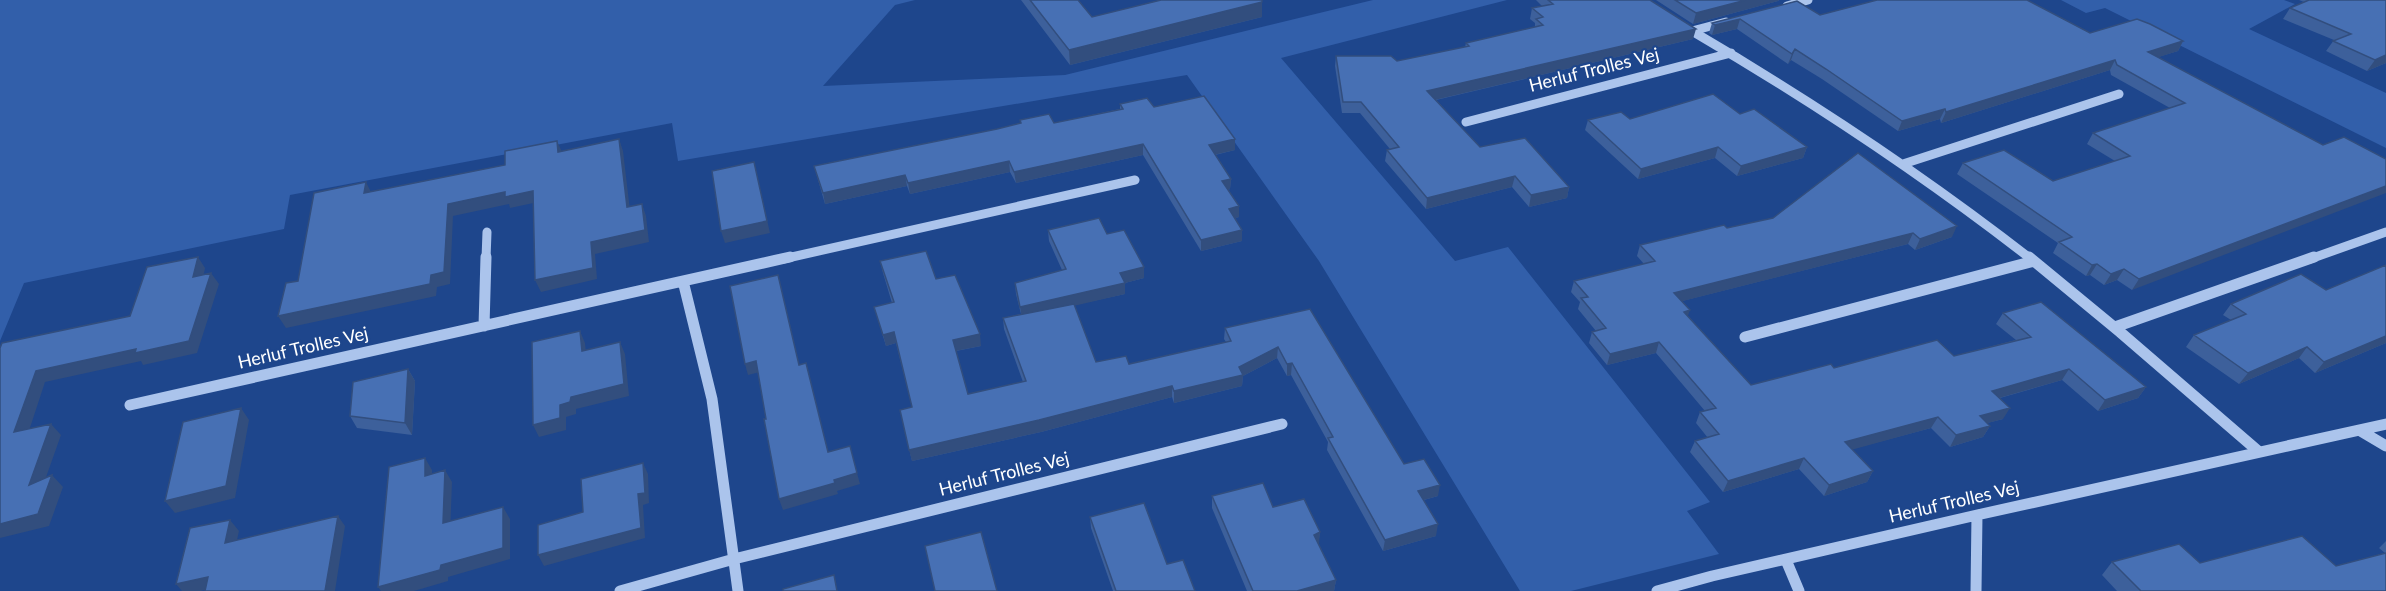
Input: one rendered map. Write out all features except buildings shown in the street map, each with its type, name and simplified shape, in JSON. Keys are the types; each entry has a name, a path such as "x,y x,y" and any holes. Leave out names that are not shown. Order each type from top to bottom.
{"street":[{"path":"1777,9 1809,0"},
{"path":"1692,31 1735,20"},
{"path":"1682,25 1814,105 1903,165 2034,261 2115,327 2258,451"},
{"name":"Herluf Trolles Vej","path":"1466,122 1731,53"},
{"path":"1903,165 2119,94"},
{"name":"Herluf Trolles Vej","path":"130,405 1135,180"},
{"path":"484,326 487,232"},
{"path":"2115,327 2386,232"},
{"path":"1744,337 2034,261"},
{"path":"683,281 712,399 738,591"},
{"name":"Herluf Trolles Vej","path":"620,591 734,559 1282,424"},
{"name":"Herluf Trolles Vej","path":"1657,591 1977,515 2386,424"},
{"path":"2359,430 2386,446"},
{"path":"1976,591 1977,515"},
{"path":"1786,560 1799,591"}],"shaded area":[{"path":"0,0 915,0 895,5 823,86 1065,75 1373,0 1507,0 1281,58 1455,261 1508,247 1710,502 1687,511 1719,554 1571,591 1520,591 1319,261 1187,75 678,161 672,123 290,195 284,229 24,283 0,341"},
{"path":"2061,0 2284,0 2295,4 2249,29 2386,93 2386,148 2105,8 2086,13"}]}
